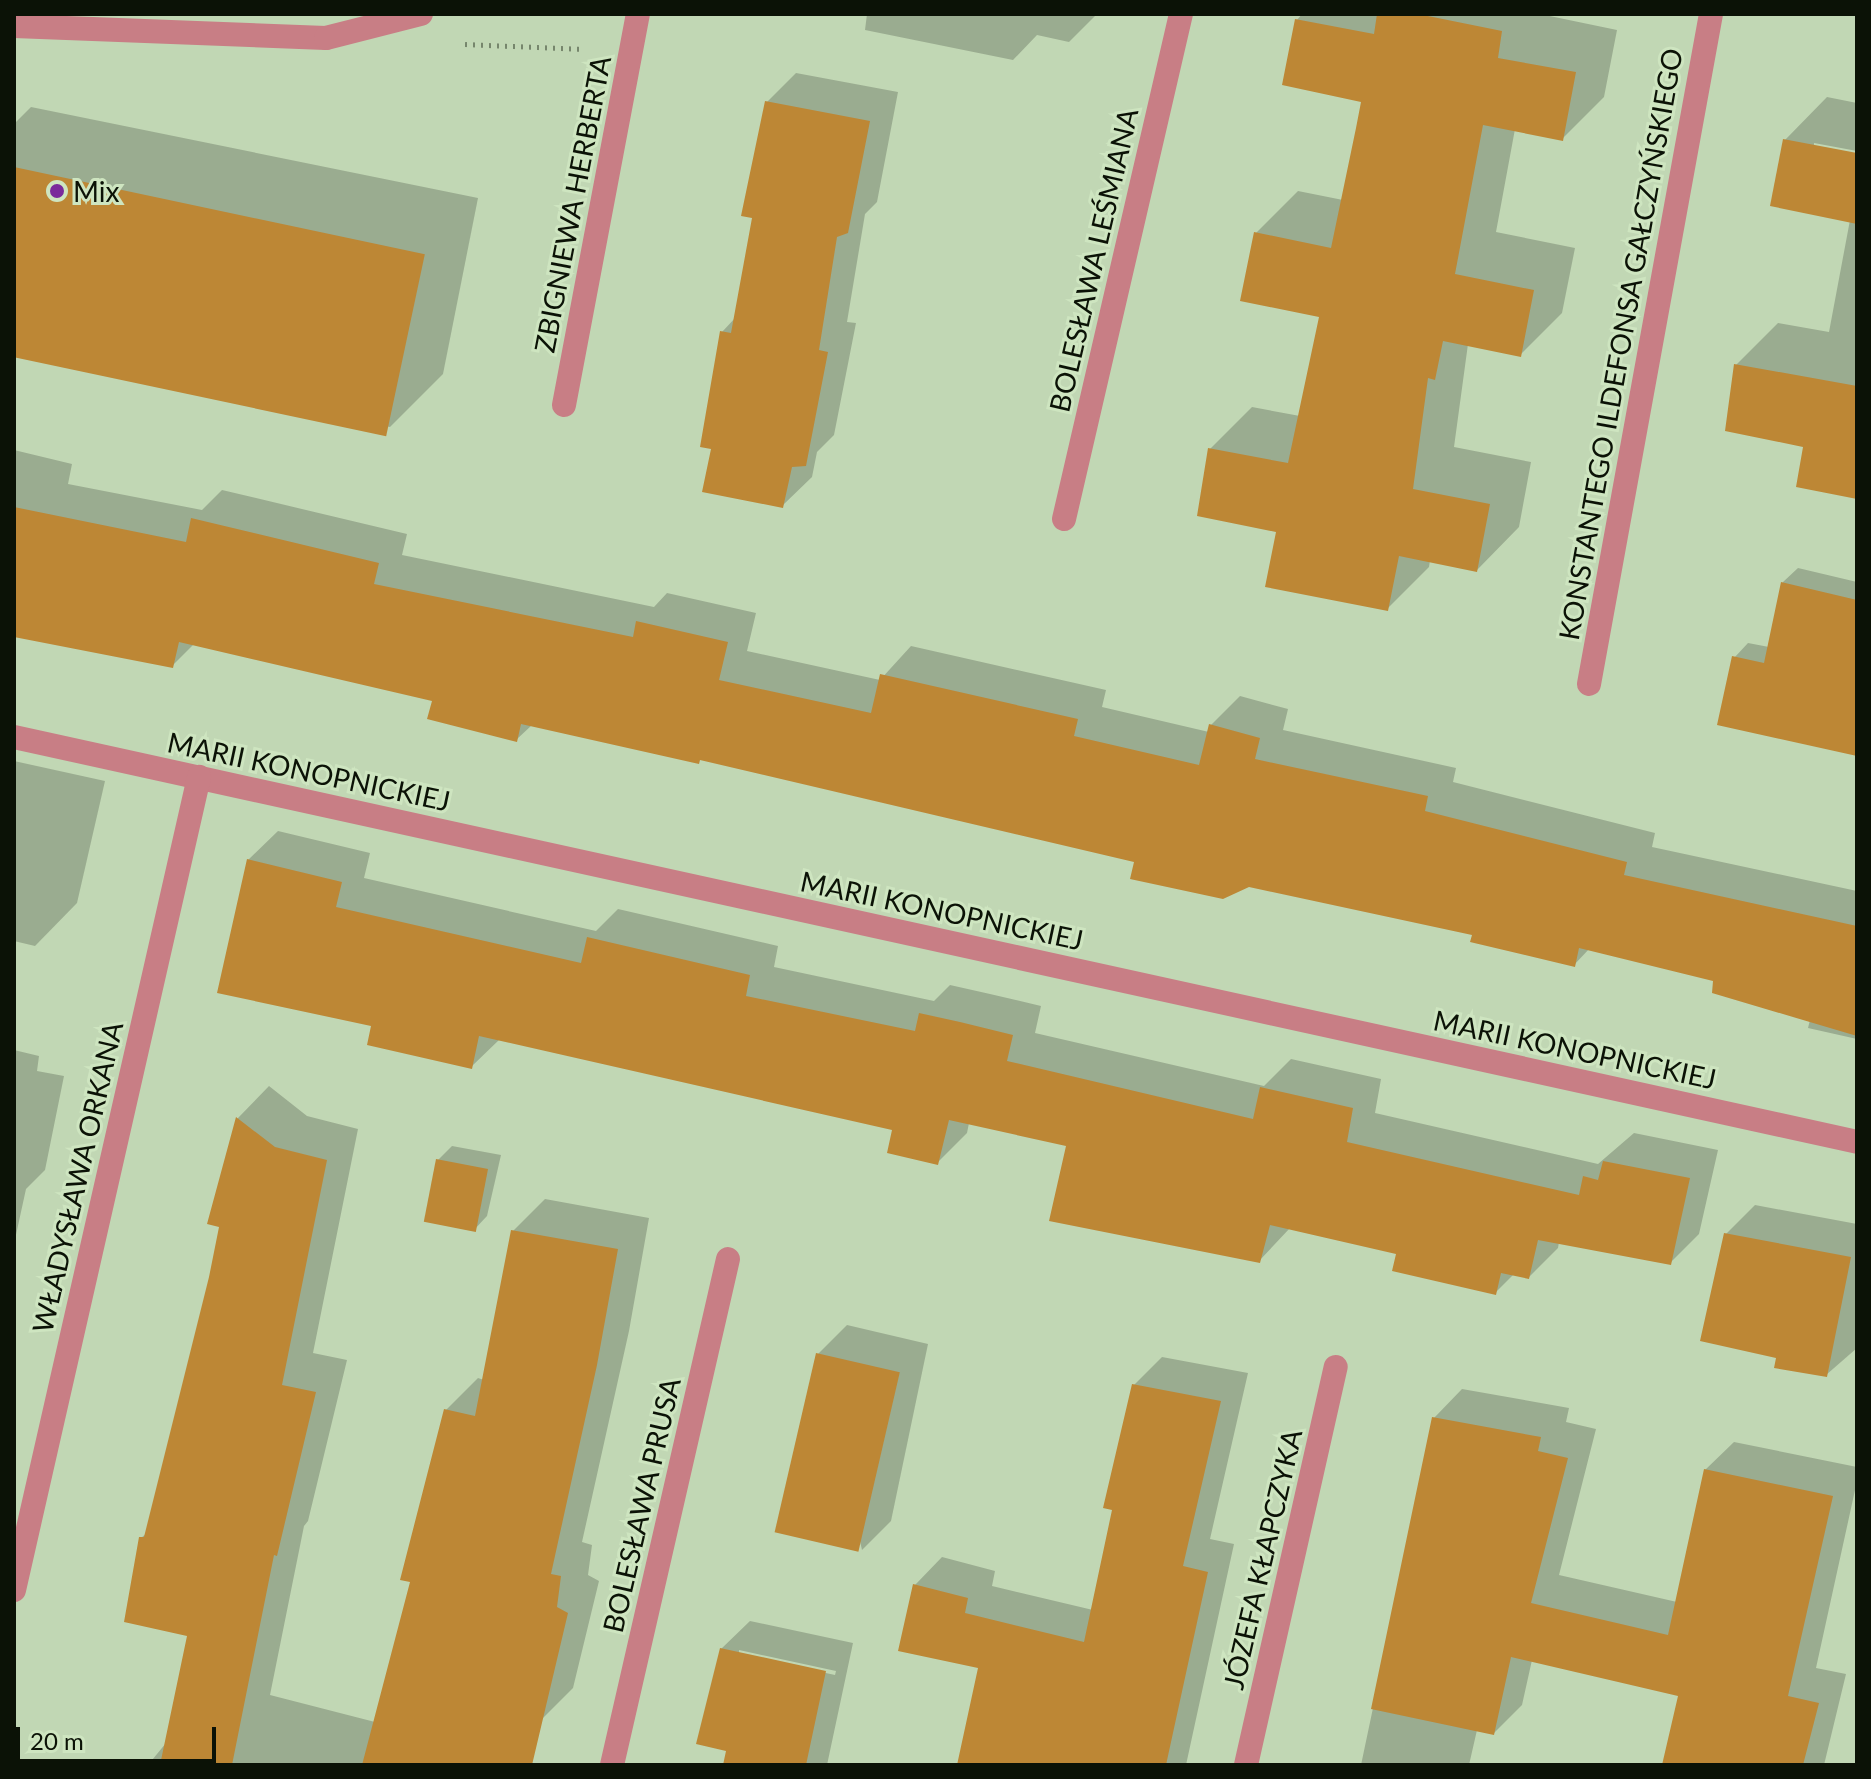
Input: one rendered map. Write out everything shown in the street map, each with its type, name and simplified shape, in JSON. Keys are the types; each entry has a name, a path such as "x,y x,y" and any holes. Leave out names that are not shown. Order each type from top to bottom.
{"street":[{"path":"14,26 326,38 421,14"},
{"name":"ZBIGNIEWA HERBERTA","path":"564,405 638,14"},
{"name":"BOLESŁAWA LEŚMIANA","path":"1064,519 1181,14"},
{"name":"KONSTANTEGO ILDEFONSA GAŁCZYŃSKIEGO","path":"1589,684 1711,14"},
{"name":"MARII KONOPNICKIEJ","path":"14,737 1857,1142"},
{"name":"WŁADYSŁAWA ORKANA","path":"14,1590 199,777"},
{"name":"BOLESŁAWA PRUSA","path":"612,1765 728,1259"},
{"name":"JÓZEFA KŁAPCZYKA","path":"1246,1765 1336,1367"}],"path":[{"path":"465,44 632,51"}],"building":[{"path":"1377,14 1418,14 1502,31 1498,58 1576,72 1563,141 1483,125 1455,274 1534,290 1521,357 1443,341 1435,380 1428,378 1413,489 1490,504 1477,572 1399,556 1388,611 1265,587 1276,532 1197,516 1208,448 1288,463 1319,317 1240,301 1254,232 1331,248 1356,128 1361,102 1282,85 1295,19 1374,34"},
{"path":"765,101 870,121 848,233 837,237 819,350 828,352 806,466 792,467 783,508 702,492 711,449 700,447 720,331 731,333 752,218 741,216"},
{"path":"1783,139 1857,153 1857,224 1770,206"},
{"path":"14,167 425,254 386,436 14,357"},
{"path":"1734,364 1857,386 1857,499 1796,487 1803,447 1725,431"},
{"path":"14,507 186,542 191,518 379,563 374,584 633,637 636,621 728,642 719,680 871,713 880,674 1078,719 1074,736 1199,765 1209,724 1260,738 1255,759 1428,796 1425,811 1627,862 1624,875 1857,926 1857,1036 1712,993 1713,981 1579,948 1575,967 1470,942 1472,935 1249,887 1223,899 1130,879 1134,862 700,760 699,764 521,724 517,742 427,719 432,701 179,642 173,668 14,637"},
{"path":"1781,582 1857,600 1857,756 1717,725 1732,656 1764,663"},
{"path":"247,859 342,882 336,907 581,963 587,937 750,975 746,996 915,1031 919,1013 960,1022 1013,1035 1007,1061 1253,1119 1260,1087 1353,1108 1347,1142 1579,1195 1583,1176 1598,1180 1603,1161 1690,1178 1671,1265 1538,1240 1529,1279 1501,1273 1496,1295 1392,1271 1396,1254 1270,1225 1260,1263 1049,1221 1066,1146 949,1120 938,1165 887,1153 892,1130 479,1036 472,1069 367,1045 371,1026 217,993"},
{"path":"236,1117 275,1147 327,1160 282,1385 316,1392 277,1556 274,1555 232,1765 160,1765 187,1636 124,1622 139,1537 144,1537 209,1277 219,1227 207,1224"},
{"path":"436,1159 488,1169 476,1232 424,1222"},
{"path":"511,1230 618,1249 597,1365 551,1574 561,1576 557,1607 568,1613 532,1765 362,1765 410,1582 400,1580 444,1409 475,1416"},
{"path":"1724,1233 1851,1257 1827,1377 1774,1368 1776,1358 1700,1341"},
{"path":"816,1353 900,1372 858,1552 775,1532"},
{"path":"1132,1384 1221,1401 1183,1566 1208,1572 1166,1765 957,1765 978,1668 898,1651 913,1584 968,1598 965,1613 1084,1642 1112,1510 1103,1508"},
{"path":"1432,1417 1541,1437 1538,1451 1568,1458 1531,1603 1668,1635 1704,1469 1833,1496 1788,1696 1819,1703 1803,1765 1662,1765 1678,1696 1511,1657 1494,1735 1371,1709"},
{"path":"720,1648 826,1671 806,1765 723,1765 726,1751 696,1744"}],"place":[{"name":"Mix","path":"57,191"}]}
